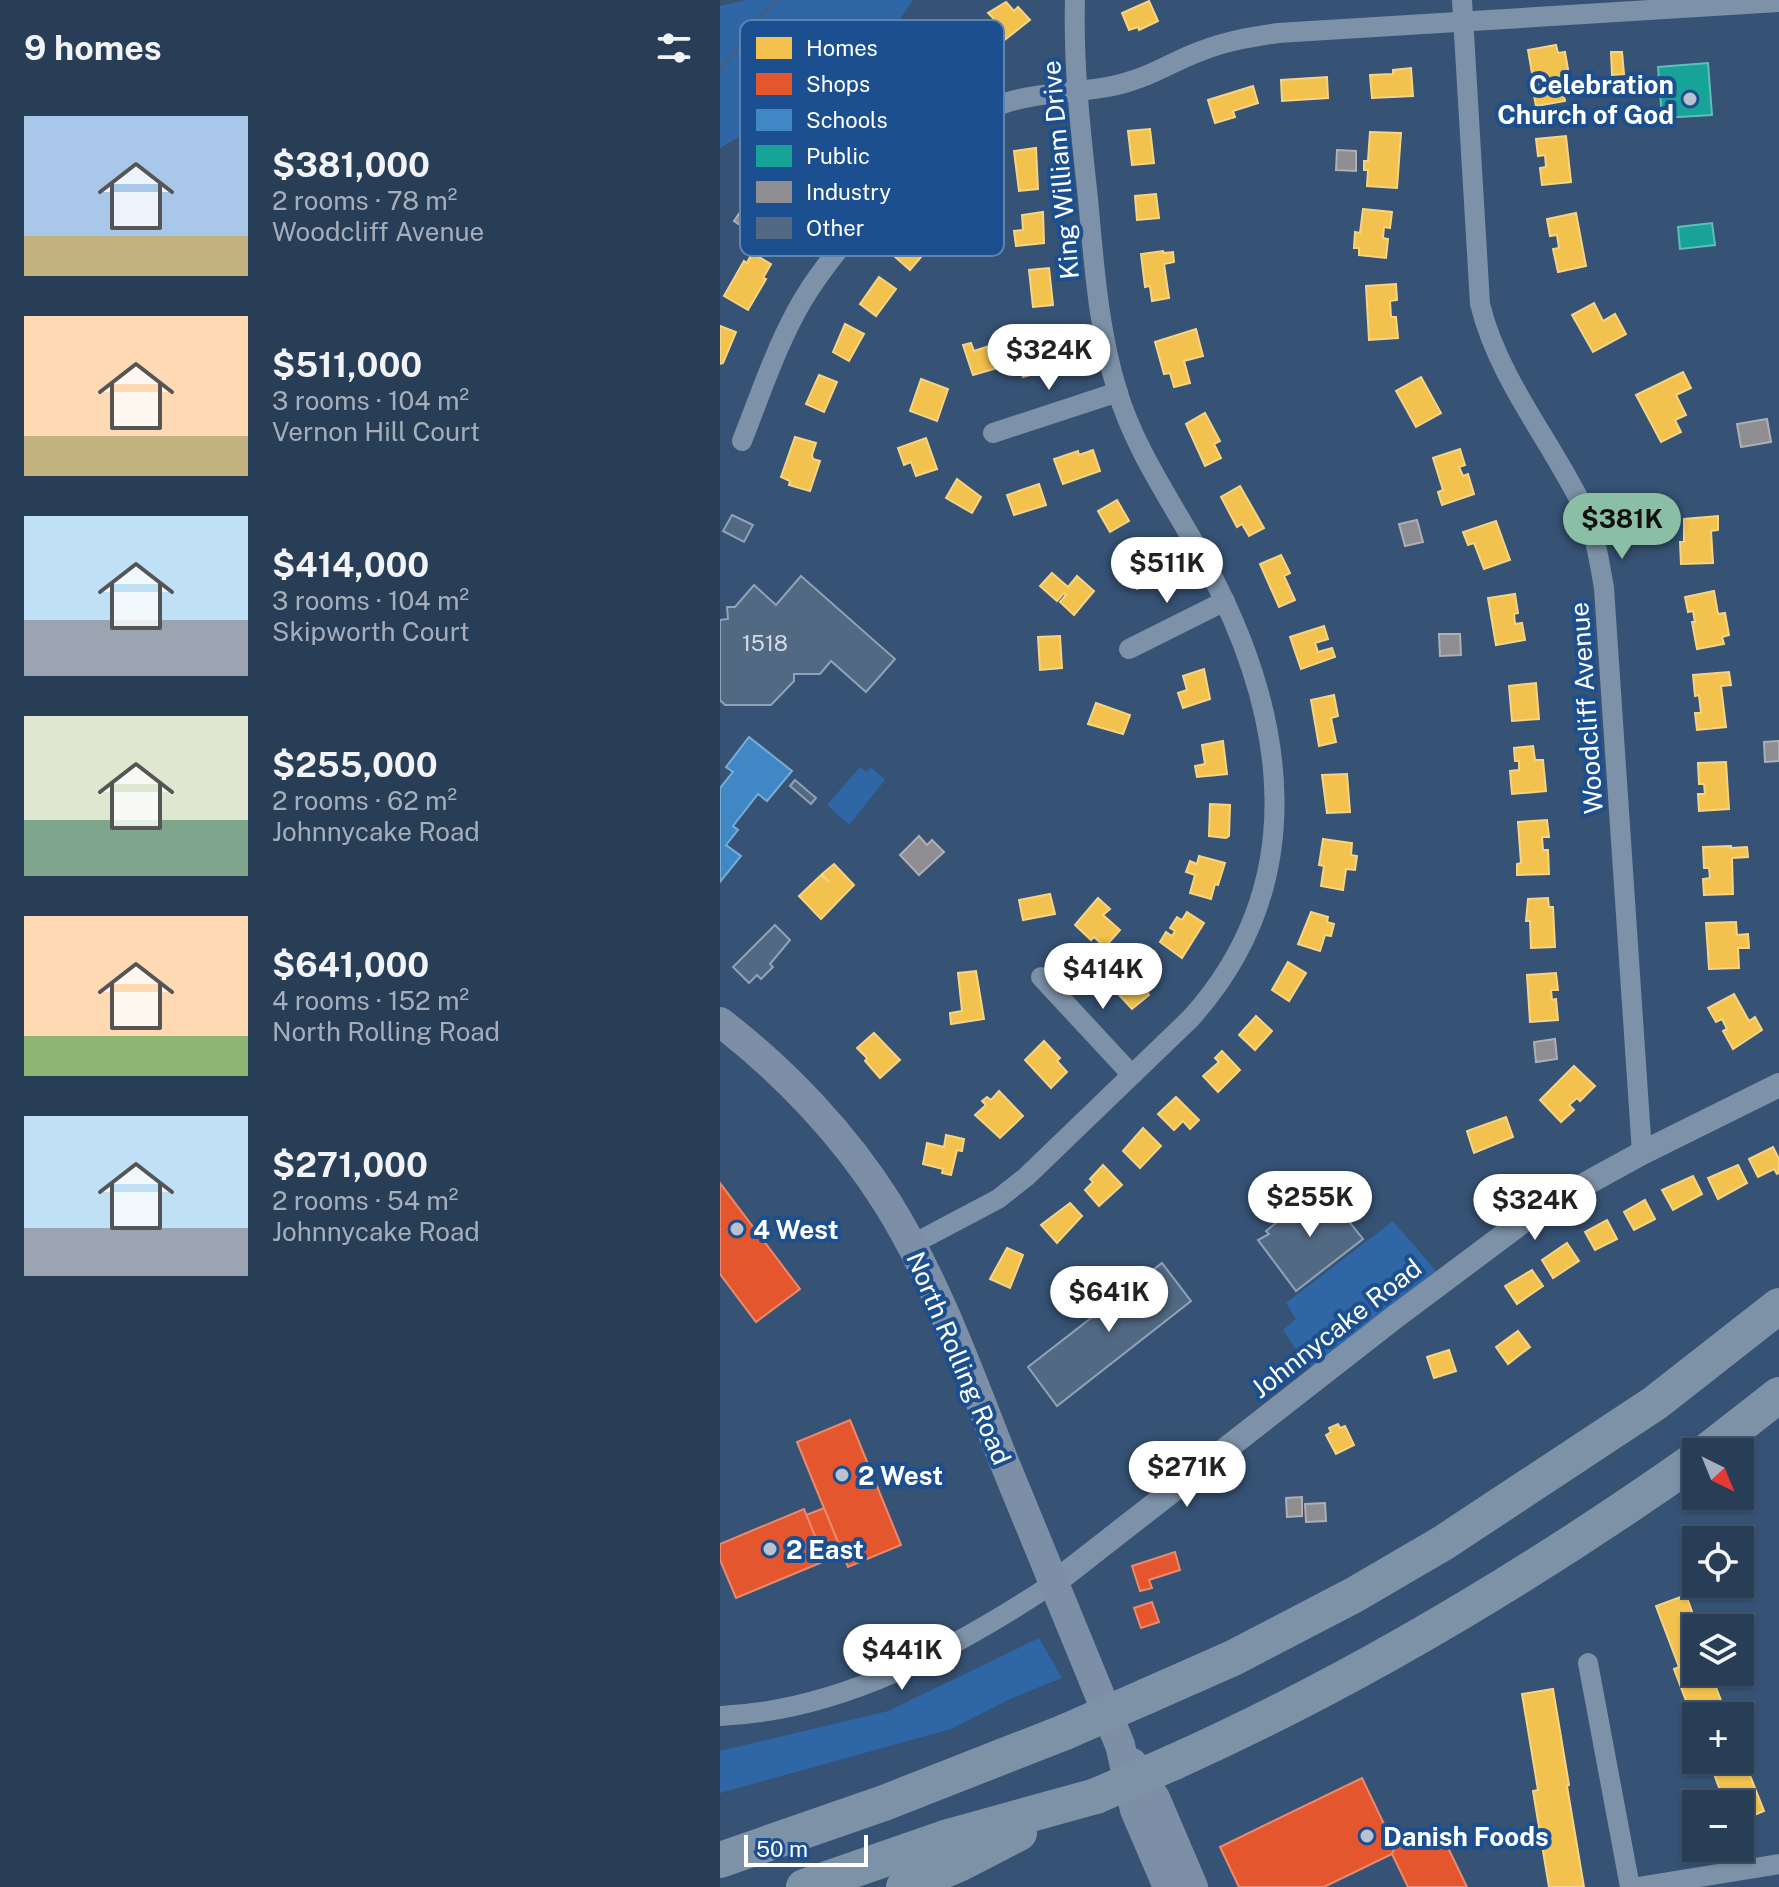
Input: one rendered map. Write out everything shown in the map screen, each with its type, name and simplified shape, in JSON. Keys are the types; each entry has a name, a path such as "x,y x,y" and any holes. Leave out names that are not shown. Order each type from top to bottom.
{"highway":[{"path":"720,1860 884,1803 1065,1732 1233,1658 1354,1595 1443,1543 1655,1403 1779,1306"},
{"path":"1724,1438 1779,1395"},
{"path":"904,1887 959,1864 1096,1796 1254,1726 1481,1601 1596,1529 1682,1469"},
{"path":"804,1887 948,1837 1096,1796"},
{"path":"720,1838 884,1803"}],"main road":[{"name":"North Rolling Road","path":"720,1022 783,1077 821,1118 887,1202 911,1245 953,1334 1120,1745 1135,1810 1168,1887"},
{"name":"North Rolling Road","path":"1120,1745 1155,1798 1193,1887"}],"street":[{"name":"King William Drive","path":"911,1245 998,1199 1026,1177 1191,1018 1225,977 1248,936 1261,902 1274,829 1275,793 1267,723 1244,644 1225,601 1137,443 1105,345 1077,90 1075,0"},
{"name":"Woodcliff Avenue","path":"1462,0 1480,304 1487,332 1509,378 1583,506 1600,564 1642,1153"},
{"path":"1004,105 1031,96 1134,81 1199,51 1244,38 1278,33 1779,2"},
{"path":"742,441 779,346 797,310 834,256"},
{"path":"993,433 1118,392"},
{"path":"1129,649 1225,601"},
{"path":"1041,977 1132,1075"},
{"name":"Johnnycake Road","path":"720,1716 775,1710 819,1700 865,1684 969,1636 1054,1583 1538,1210 1642,1153 1779,1085"},
{"path":"1588,1663 1630,1887"},
{"path":"1638,1887 1779,1864"}],"shaded area":[{"path":"746,0 913,0 899,20 740,20 740,136 720,148 720,6"},
{"path":"860,767 866,772 871,767 885,780 849,825 827,805"},
{"path":"1393,1221 1436,1271 1313,1367 1305,1363 1283,1330 1296,1319 1286,1303"},
{"path":"1039,1638 1062,1678 1012,1698 951,1729 720,1793 720,1751 888,1711"}],"building: Homes":[{"path":"1149,1 1158,21 1139,30 1138,27 1129,30 1122,13"},
{"path":"1006,2 1014,11 1018,7 1030,20 1004,40 1004,20 993,20 988,13"},
{"path":"1556,45 1558,53 1565,52 1569,75 1561,77 1565,101 1536,106 1533,90 1539,89 1538,79 1533,79 1528,50"},
{"path":"1611,52 1622,52 1624,74 1612,75"},
{"path":"1411,68 1413,96 1372,98 1370,75 1393,74 1393,70"},
{"path":"1327,77 1328,98 1282,101 1281,80"},
{"path":"1253,86 1258,103 1233,111 1235,117 1215,123 1208,100"},
{"path":"1150,129 1154,163 1132,165 1128,131"},
{"path":"1370,132 1401,133 1397,188 1367,186 1368,170 1364,170 1364,161 1368,161"},
{"path":"1566,136 1571,182 1542,185 1540,168 1546,167 1545,155 1538,156 1536,139"},
{"path":"1036,148 1038,189 1019,191 1014,151"},
{"path":"1156,194 1159,218 1137,220 1135,196"},
{"path":"1363,209 1392,212 1390,228 1384,227 1383,238 1388,239 1386,258 1359,255 1359,248 1354,248 1355,232 1360,233"},
{"path":"1043,212 1044,243 1016,246 1014,231 1023,230 1022,215"},
{"path":"1576,213 1586,266 1558,272 1553,249 1559,248 1557,235 1550,236 1547,219"},
{"path":"1173,252 1174,262 1164,264 1169,298 1152,301 1150,286 1145,287 1141,254"},
{"path":"750,256 757,256 771,264 748,310 724,296 744,261 747,263"},
{"path":"894,256 922,256 910,270"},
{"path":"1049,268 1053,305 1033,307 1029,270"},
{"path":"879,277 896,289 876,316 860,304"},
{"path":"1396,284 1397,300 1390,301 1391,317 1396,317 1398,338 1369,340 1366,286"},
{"path":"1594,303 1603,321 1615,314 1626,334 1593,352 1572,315"},
{"path":"845,324 864,334 849,361 833,352"},
{"path":"720,326 736,332 720,364"},
{"path":"1196,329 1203,356 1184,361 1190,383 1174,387 1170,373 1164,374 1155,342"},
{"path":"971,343 974,351 989,346 997,368 973,375 963,345"},
{"path":"1056,345 1063,366 1023,377 1017,359"},
{"path":"1683,372 1691,388 1676,395 1686,415 1675,420 1681,432 1661,442 1636,395"},
{"path":"819,375 837,382 824,412 806,404"},
{"path":"1421,377 1441,413 1416,427 1396,391"},
{"path":"921,379 948,389 937,421 910,411"},
{"path":"1205,413 1220,441 1214,444 1221,458 1205,466 1186,424"},
{"path":"795,437 816,443 812,455 813,459 820,461 810,491 789,485 790,481 781,477"},
{"path":"926,438 937,469 916,476 911,462 904,465 898,448"},
{"path":"1460,449 1465,465 1459,467 1463,476 1468,474 1474,494 1442,505 1438,492 1443,490 1433,458"},
{"path":"1093,450 1100,471 1063,484 1054,459"},
{"path":"957,479 981,497 972,513 946,498"},
{"path":"1039,484 1046,505 1014,515 1007,495"},
{"path":"1240,486 1264,528 1249,536 1242,524 1237,527 1221,497"},
{"path":"1117,500 1129,521 1110,532 1098,511"},
{"path":"1718,516 1718,530 1711,531 1713,563 1681,564 1680,542 1684,542 1684,519"},
{"path":"1496,521 1510,560 1484,569 1474,543 1468,545 1463,532"},
{"path":"1138,546 1148,564 1152,561 1160,577 1137,589 1119,556"},
{"path":"1281,555 1290,573 1284,576 1295,600 1279,607 1260,564"},
{"path":"1052,573 1068,587 1077,576 1094,591 1074,615 1060,602 1066,595 1064,593 1057,601 1040,586"},
{"path":"1714,591 1718,614 1725,613 1729,635 1722,637 1724,644 1697,649 1693,611 1688,612 1685,597"},
{"path":"1515,594 1518,613 1514,614 1515,624 1522,623 1525,640 1496,645 1488,598"},
{"path":"1324,626 1328,639 1315,643 1318,652 1332,648 1335,657 1301,669 1290,637"},
{"path":"1060,636 1062,668 1040,670 1038,637"},
{"path":"1204,669 1210,699 1183,708 1178,693 1187,690 1183,676"},
{"path":"1729,672 1731,685 1721,686 1726,727 1697,730 1695,713 1701,713 1693,675"},
{"path":"1536,683 1539,719 1512,721 1509,686"},
{"path":"1334,695 1338,716 1331,718 1336,742 1319,746 1311,700"},
{"path":"1096,703 1130,715 1123,734 1088,724"},
{"path":"1223,741 1227,774 1197,777 1195,766 1205,764 1202,745"},
{"path":"1533,746 1535,760 1543,760 1546,791 1512,794 1510,771 1519,770 1514,748"},
{"path":"1726,762 1729,809 1699,811 1698,794 1705,794 1704,784 1699,784 1698,763"},
{"path":"1347,774 1350,812 1327,813 1322,775"},
{"path":"1210,804 1230,805 1229,836 1226,838 1209,836"},
{"path":"1547,820 1549,837 1542,837 1543,850 1548,850 1549,874 1517,875 1517,864 1521,863 1518,822"},
{"path":"1323,839 1352,843 1351,855 1357,856 1355,870 1346,869 1343,890 1321,886 1324,866 1319,865"},
{"path":"1703,847 1747,847 1748,857 1732,858 1733,894 1704,895 1703,879 1710,878 1709,868 1704,868"},
{"path":"1199,856 1225,863 1211,899 1190,893 1195,875 1186,872 1190,861 1197,864"},
{"path":"834,864 854,885 821,919 799,896 821,875 829,882 822,874"},
{"path":"1050,894 1055,914 1023,920 1019,900"},
{"path":"1098,898 1110,909 1103,915 1120,930 1105,947 1094,937 1091,940 1075,925"},
{"path":"1548,898 1549,907 1553,907 1555,947 1531,948 1530,921 1526,921 1528,899"},
{"path":"1187,912 1204,923 1182,958 1160,942 1166,932 1172,936 1175,931 1170,928 1177,917 1182,920"},
{"path":"1311,912 1328,917 1327,922 1334,924 1331,936 1325,935 1320,951 1298,944"},
{"path":"1736,922 1737,935 1748,934 1749,948 1738,948 1739,968 1709,969 1706,923"},
{"path":"1288,962 1306,973 1289,1001 1272,990"},
{"path":"1142,965 1157,981 1147,991 1149,995 1132,1009 1108,983 1118,975 1124,981"},
{"path":"976,971 984,1019 951,1024 950,1013 962,1011 958,973"},
{"path":"1556,973 1558,990 1551,990 1552,1000 1556,999 1558,1020 1530,1022 1527,975"},
{"path":"1734,994 1749,1021 1755,1017 1762,1030 1733,1049 1723,1031 1727,1029 1722,1019 1716,1022 1708,1008"},
{"path":"1256,1016 1272,1031 1255,1050 1239,1035"},
{"path":"874,1033 900,1060 880,1078 857,1048"},
{"path":"1044,1041 1060,1058 1057,1061 1067,1072 1051,1088 1025,1060"},
{"path":"1222,1051 1240,1070 1218,1092 1203,1076 1219,1062 1215,1058"},
{"path":"1574,1066 1595,1086 1580,1101 1577,1098 1569,1105 1574,1110 1561,1122 1540,1100"},
{"path":"999,1091 1023,1116 1000,1138 975,1115 986,1105 982,1101 987,1097 991,1100"},
{"path":"1176,1097 1199,1120 1190,1129 1183,1121 1174,1130 1158,1114"},
{"path":"1506,1117 1513,1137 1474,1153 1467,1131"},
{"path":"1143,1128 1161,1146 1140,1168 1123,1151"},
{"path":"946,1135 964,1139 962,1151 957,1150 951,1175 942,1173 943,1169 923,1164 927,1143 944,1147"},
{"path":"1773,1147 1779,1159 1779,1173 1774,1169 1758,1177 1749,1159"},
{"path":"1103,1165 1122,1185 1099,1206 1085,1190"},
{"path":"1738,1165 1747,1183 1718,1199 1708,1178"},
{"path":"1693,1176 1702,1194 1673,1210 1662,1190"},
{"path":"1645,1200 1655,1219 1634,1230 1624,1212"},
{"path":"1070,1203 1082,1216 1057,1243 1041,1225"},
{"path":"1607,1220 1617,1239 1595,1250 1585,1232"},
{"path":"1567,1243 1579,1261 1553,1278 1542,1260"},
{"path":"1007,1248 1023,1255 1010,1288 990,1279"},
{"path":"1532,1270 1543,1286 1517,1304 1505,1286"},
{"path":"1518,1331 1530,1347 1508,1364 1496,1347"},
{"path":"1449,1350 1456,1371 1434,1378 1427,1357"},
{"path":"1338,1424 1340,1428 1345,1426 1354,1445 1336,1454 1326,1435 1331,1432 1329,1428"},
{"path":"1682,1596 1687,1598 1693,1614 1682,1614 1682,1686 1715,1686 1722,1702 1687,1702 1674,1669 1679,1667 1656,1606"},
{"path":"1553,1689 1584,1887 1549,1887 1533,1791 1538,1790 1522,1694"},
{"path":"1714,1774 1749,1774 1764,1811 1754,1815 1754,1790 1720,1790"}],"building: Shops":[{"name":"4 West","path":"720,1183 800,1289 756,1322 720,1274"},
{"name":"2 West","path":"850,1420 901,1545 848,1567 797,1442"},
{"path":"824,1508 840,1547 822,1554 806,1515"},
{"name":"2 East","path":"804,1509 825,1561 736,1598 720,1560 720,1544"},
{"path":"1175,1552 1180,1570 1149,1580 1152,1588 1140,1591 1132,1566"},
{"path":"1152,1602 1159,1622 1141,1628 1134,1608"},
{"path":"1362,1778 1395,1847 1392,1854 1324,1887 1239,1887 1220,1847"},
{"path":"1438,1827 1467,1887 1408,1887 1392,1854 1395,1847"}],"building: Schools":[{"path":"749,737 792,771 767,801 758,794 733,826 738,830 726,845 741,856 720,882 720,788 733,772 726,767"}],"building: Public":[{"path":"1708,63 1712,115 1662,118 1658,67"},
{"path":"1712,223 1715,245 1680,249 1678,227"}],"building: Industry":[{"path":"1337,150 1356,151 1356,171 1336,170"},
{"path":"1767,419 1771,442 1741,447 1737,424"},
{"path":"1417,520 1423,542 1405,546 1399,524"},
{"path":"1439,634 1460,634 1461,655 1440,656"},
{"path":"1779,741 1779,761 1765,762 1764,742"},
{"path":"919,836 927,845 932,840 944,852 919,875 900,855"},
{"path":"1555,1039 1557,1059 1536,1062 1534,1042"},
{"path":"1302,1497 1302,1516 1287,1517 1286,1498"},
{"path":"1325,1503 1326,1521 1306,1522 1305,1504"}],"building: Other":[{"path":"732,515 753,525 744,542 723,531"},
{"path":"801,576 895,659 866,692 831,661 820,674 794,674 794,681 771,705 725,705 720,700 720,620 728,619 727,607 735,607 754,585 776,605"},
{"path":"795,780 816,798 811,804 790,786"},
{"path":"775,925 790,940 770,964 773,967 761,979 757,975 749,983 733,967"},
{"path":"1323,1189 1363,1239 1296,1291 1258,1240 1269,1234 1266,1231 1310,1195 1313,1197"},
{"path":"1162,1263 1191,1301 1057,1406 1028,1367"}],"waterway":[{"path":"755,20 777,0"},
{"path":"720,68 740,45"}],"place":[{"name":"Celebration Church of God","path":"1690,99"},
{"name":"4 West","path":"737,1229"},
{"name":"2 West","path":"842,1475"},
{"name":"2 East","path":"770,1549"},
{"name":"Danish Foods","path":"1367,1836"}]}
